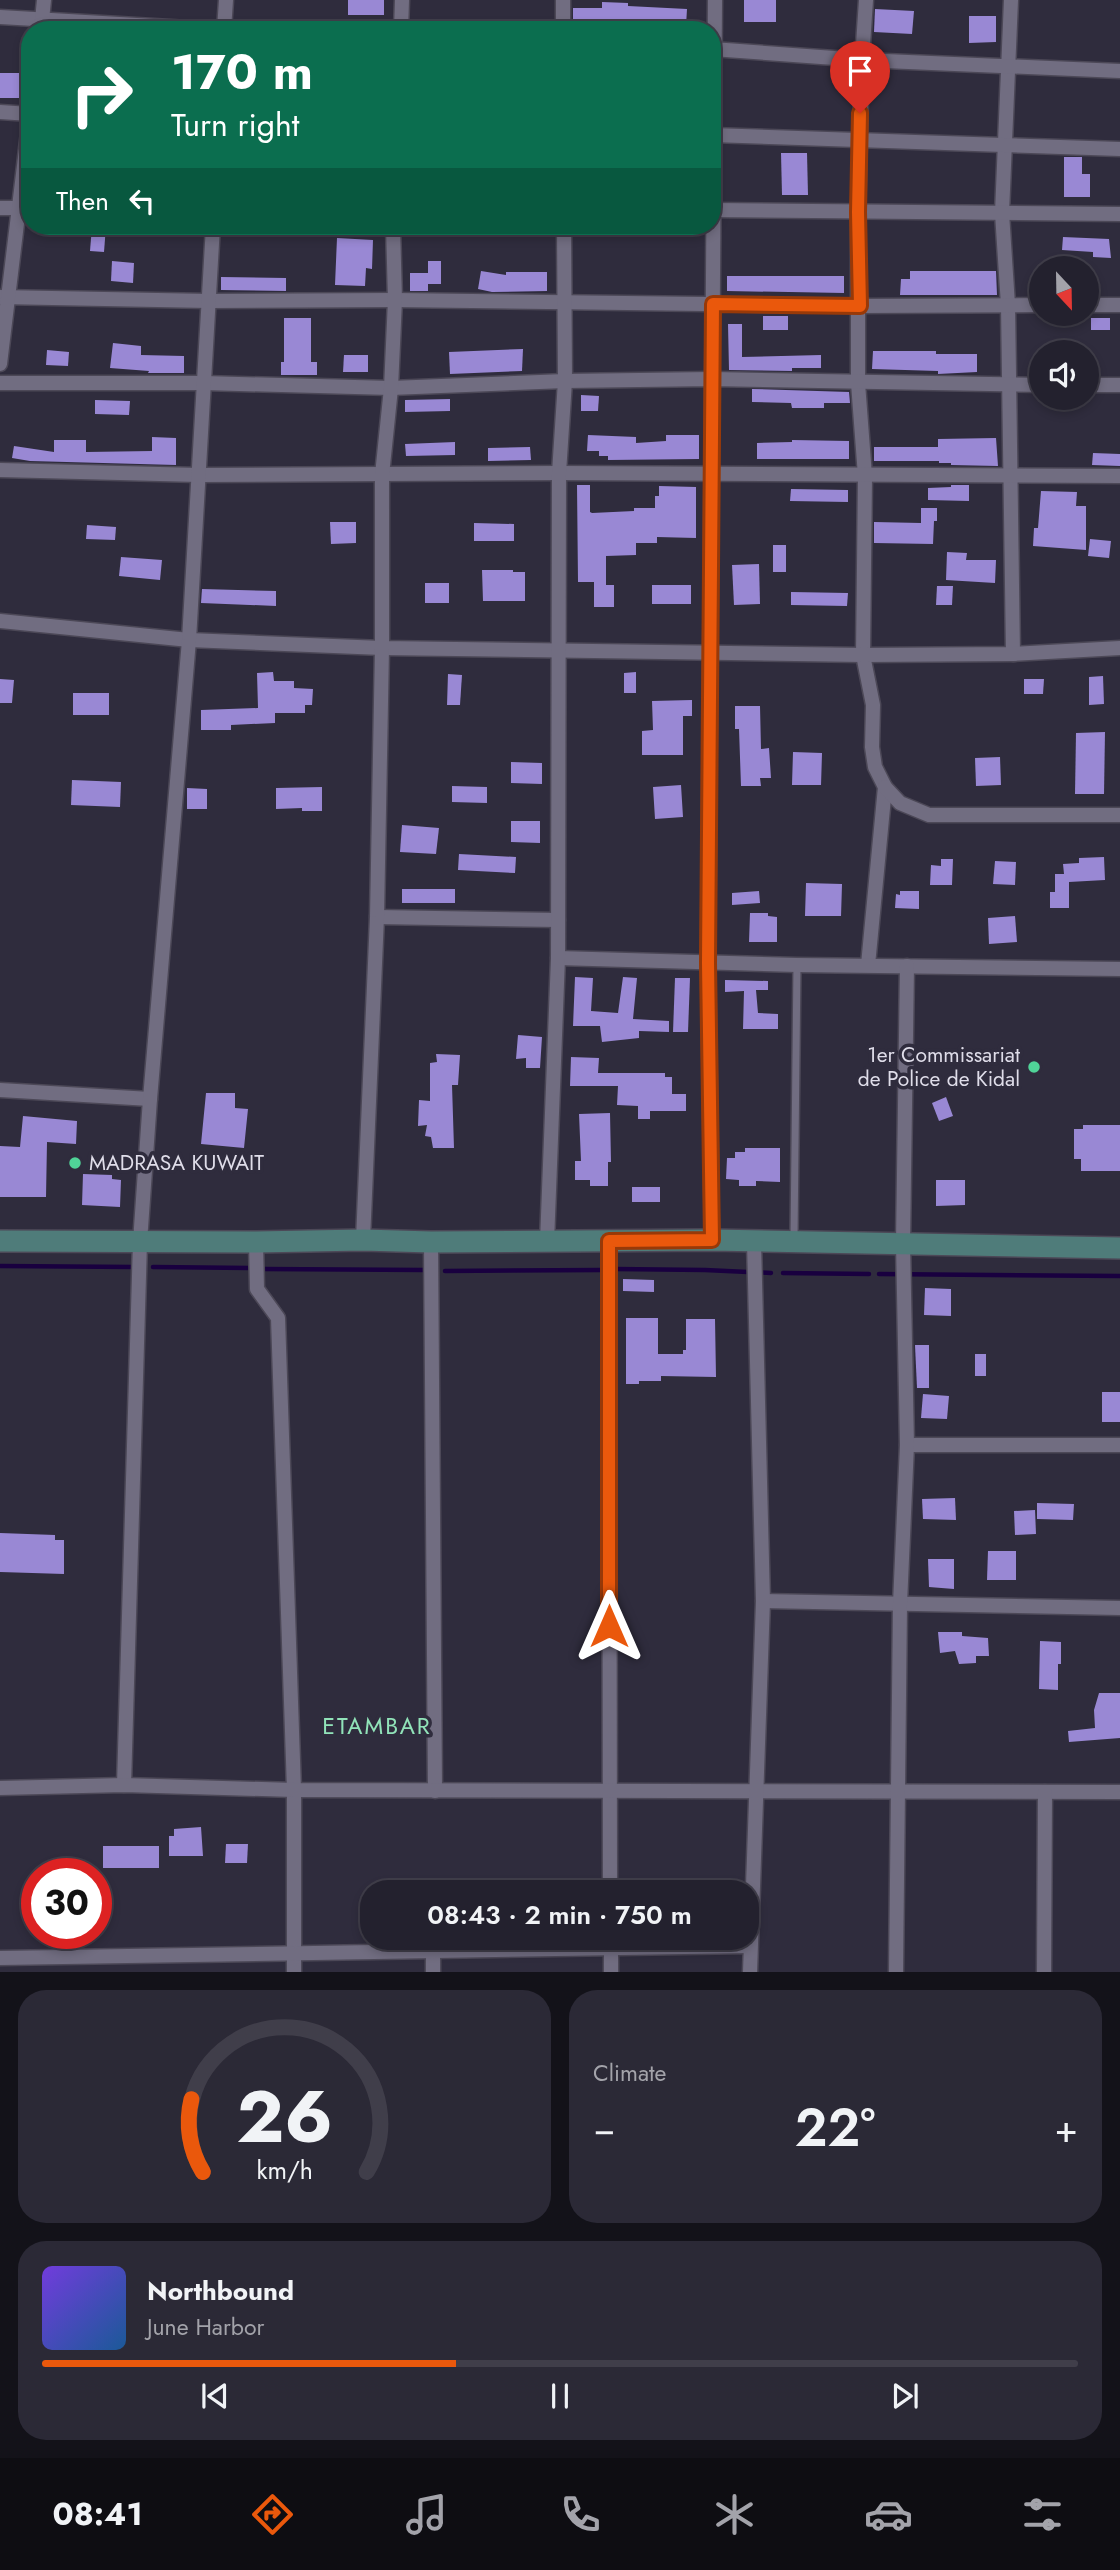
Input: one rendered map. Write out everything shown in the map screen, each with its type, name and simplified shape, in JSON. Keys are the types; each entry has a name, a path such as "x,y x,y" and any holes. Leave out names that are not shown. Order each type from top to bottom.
{"street":[{"path":"41,21 44,0"},
{"path":"224,21 226,0"},
{"path":"401,21 402,0"},
{"path":"563,0 563,21"},
{"path":"714,21 715,0"},
{"path":"866,0 858,212 858,383 864,476 863,655 873,705 872,747 875,767 885,787 900,803 929,816 1120,816"},
{"path":"1012,0 1002,213 1008,305 1013,654"},
{"path":"0,17 23,21"},
{"path":"721,50 862,60 1120,71"},
{"path":"0,112 21,114"},
{"path":"721,135 1120,149"},
{"path":"0,208 21,208"},
{"path":"721,210 1120,214"},
{"path":"0,363 3,297 21,221"},
{"path":"124,1786 141,1242 150,1099 189,640 213,235"},
{"path":"363,1240 377,917 382,475 395,300 393,235"},
{"path":"547,1242 558,958 559,473 565,381 564,235"},
{"path":"712,1240 708,963 713,235"},
{"path":"3,297 209,302 395,300 860,306 1029,305"},
{"path":"1099,305 1120,306"},
{"path":"0,383 204,383 390,388 565,381 712,379 1029,385"},
{"path":"1099,385 1120,385"},
{"path":"0,470 199,475 559,473 1120,476"},
{"path":"0,621 189,640 382,648 863,655 1013,654 1120,648"},
{"path":"867,965 885,787"},
{"path":"377,917 558,919"},
{"path":"558,958 797,965 1120,969"},
{"path":"896,1972 900,1604 907,1445 903,1244 907,966"},
{"path":"0,1090 150,1099"},
{"path":"0,1241 712,1240 1120,1248"},
{"path":"609,1241 610,1880"},
{"path":"256,1242 257,1289 278,1318 294,1790 294,1972"},
{"path":"431,1242 435,1791"},
{"path":"752,1880 763,1601 754,1242"},
{"path":"907,1445 1120,1445"},
{"path":"763,1601 1120,1608"},
{"path":"0,1788 124,1786 435,1791 1120,1792"},
{"path":"1044,1972 1045,1792"},
{"path":"0,1958 455,1950"},
{"path":"611,1950 611,1972"},
{"path":"750,1950 750,1972"},
{"path":"433,1951 433,1972"}],"lane":[{"path":"793,1241 797,965"}],"building":[{"path":"348,0 384,0 384,15 348,15"},
{"path":"744,0 776,0 776,22 744,22"},
{"path":"602,2 687,9 686,21 573,20 573,8 602,8"},
{"path":"875,9 914,11 912,34 874,32"},
{"path":"969,16 996,16 996,42 969,43"},
{"path":"0,73 19,73 19,98 0,98"},
{"path":"781,153 807,153 808,195 782,195"},
{"path":"1064,157 1082,157 1082,174 1090,174 1090,197 1064,197"},
{"path":"91,235 105,235 104,252 90,251"},
{"path":"1063,237 1109,239 1111,258 1093,256 1093,252 1062,250"},
{"path":"337,238 373,240 372,269 366,268 365,286 335,285"},
{"path":"112,261 134,263 133,283 111,281"},
{"path":"428,261 441,261 441,284 428,284 428,291 410,291 410,273 428,273"},
{"path":"481,271 506,275 506,272 547,272 547,291 492,292 478,289"},
{"path":"910,271 996,271 997,295 900,295 901,279 910,279"},
{"path":"727,276 844,276 844,293 727,291"},
{"path":"221,277 286,278 286,291 221,290"},
{"path":"763,316 788,316 788,330 763,330"},
{"path":"284,318 311,318 311,362 317,362 317,375 281,375 281,362 284,362"},
{"path":"1099,318 1110,318 1110,330 1091,330 1091,326 1099,326"},
{"path":"728,324 742,324 742,357 821,355 821,368 792,368 792,371 729,370"},
{"path":"113,343 141,346 141,355 184,356 184,373 148,373 149,371 110,368"},
{"path":"523,349 522,371 450,374 449,352"},
{"path":"47,350 69,352 68,366 46,365"},
{"path":"873,351 977,354 977,372 938,374 938,371 872,369"},
{"path":"344,355 368,355 368,372 343,372"},
{"path":"752,389 849,392 850,403 824,403 824,408 792,408 791,403 752,402"},
{"path":"581,395 599,396 598,411 581,411"},
{"path":"450,399 450,411 405,412 405,400"},
{"path":"95,400 130,401 129,415 95,414"},
{"path":"588,435 636,437 636,443 666,441 666,435 699,435 699,459 608,460 608,456 599,456 599,451 587,451"},
{"path":"152,437 176,438 176,465 30,461 12,458 14,446 54,452 54,440 86,440 86,452 152,451"},
{"path":"996,438 998,466 951,465 939,461 874,461 874,447 938,447 938,439"},
{"path":"792,440 849,441 849,459 757,459 757,443"},
{"path":"455,442 455,455 406,456 405,444"},
{"path":"530,447 531,460 488,461 488,448"},
{"path":"1093,453 1120,454 1120,466 1092,465"},
{"path":"577,485 590,485 592,513 655,508 655,496 659,496 659,486 696,487 696,538 657,537 657,543 636,543 636,555 606,556 606,585 614,585 614,607 594,607 594,582 578,582"},
{"path":"969,485 969,501 928,500 928,488"},
{"path":"791,489 848,490 848,502 790,501"},
{"path":"1041,491 1077,492 1076,506 1086,506 1086,550 1033,546 1034,528 1038,528"},
{"path":"921,508 937,508 933,544 874,543 874,522 921,523"},
{"path":"330,522 356,522 356,543 331,544"},
{"path":"474,523 514,524 514,541 474,541"},
{"path":"87,525 116,527 115,540 86,539"},
{"path":"1090,539 1111,541 1109,558 1088,556"},
{"path":"773,545 786,545 786,572 773,572"},
{"path":"947,552 967,553 966,560 996,560 995,583 946,580"},
{"path":"121,557 162,560 160,580 119,576"},
{"path":"759,564 760,604 734,605 732,565"},
{"path":"482,570 525,572 525,601 483,601"},
{"path":"425,583 449,583 449,603 425,603"},
{"path":"652,585 691,585 691,604 652,604"},
{"path":"937,586 953,586 952,605 936,605"},
{"path":"202,589 276,591 276,606 201,603"},
{"path":"791,592 848,593 847,606 791,605"},
{"path":"273,672 274,681 294,681 294,688 313,689 312,705 305,705 305,713 275,713 275,723 231,725 231,730 201,730 201,710 258,708 257,673"},
{"path":"636,672 636,693 624,693 624,673"},
{"path":"448,674 462,675 460,705 447,705"},
{"path":"1103,676 1104,704 1089,705 1089,677"},
{"path":"0,679 14,680 12,703 0,703"},
{"path":"1024,679 1044,679 1043,694 1024,694"},
{"path":"73,693 109,693 109,715 73,715"},
{"path":"692,700 692,716 683,716 683,755 642,755 642,731 653,730 652,701"},
{"path":"735,706 760,706 761,749 769,748 771,778 760,778 761,786 741,786 739,729 735,729"},
{"path":"1105,732 1104,794 1075,794 1076,733"},
{"path":"793,752 822,753 821,785 792,785"},
{"path":"1000,757 1001,785 976,786 975,758"},
{"path":"511,762 542,763 542,784 511,783"},
{"path":"72,780 121,782 120,807 71,805"},
{"path":"681,785 683,817 655,819 653,787"},
{"path":"452,786 487,787 487,803 452,802"},
{"path":"322,787 322,811 302,811 302,808 276,809 276,788"},
{"path":"187,788 207,789 207,809 187,809"},
{"path":"511,821 540,821 540,843 511,842"},
{"path":"402,825 439,828 436,854 400,852"},
{"path":"459,854 516,857 515,873 458,870"},
{"path":"1104,857 1105,880 1069,882 1069,908 1050,908 1050,892 1055,892 1055,874 1064,874 1063,864 1079,863 1079,858"},
{"path":"941,859 953,859 952,885 930,885 931,865 941,866"},
{"path":"995,861 1016,862 1015,885 993,884"},
{"path":"806,883 842,884 841,916 805,916"},
{"path":"402,889 455,889 455,903 402,903"},
{"path":"759,891 760,903 732,905 732,893"},
{"path":"900,891 919,891 919,909 895,908 896,894 900,895"},
{"path":"750,913 768,913 768,916 777,917 777,942 749,942"},
{"path":"1015,916 1017,942 989,944 988,918"},
{"path":"575,977 593,978 591,1011 618,1013 623,977 637,978 633,1019 669,1021 669,1032 639,1031 639,1038 602,1042 600,1026 573,1026"},
{"path":"675,978 690,978 688,1032 673,1032"},
{"path":"725,980 768,981 768,990 756,990 758,1013 778,1014 778,1029 743,1029 744,991 725,992"},
{"path":"518,1035 542,1037 540,1068 526,1068 526,1058 516,1059"},
{"path":"436,1054 460,1055 458,1085 452,1085 454,1148 433,1148 431,1137 425,1136 427,1125 418,1126 419,1100 430,1101 430,1063 437,1062"},
{"path":"571,1057 599,1058 598,1073 665,1073 665,1077 672,1077 672,1094 686,1094 686,1111 650,1111 650,1119 638,1119 638,1106 617,1105 618,1086 570,1086"},
{"path":"206,1093 235,1093 235,1108 248,1109 244,1148 201,1144"},
{"path":"946,1097 953,1116 939,1121 932,1103"},
{"path":"610,1113 611,1162 608,1162 608,1186 590,1186 590,1180 575,1180 575,1161 581,1161 579,1114"},
{"path":"23,1116 77,1121 76,1144 47,1142 46,1197 0,1197 0,1146 20,1147"},
{"path":"1083,1125 1120,1125 1120,1171 1081,1171 1081,1159 1074,1159 1074,1129 1083,1129"},
{"path":"745,1148 780,1148 780,1182 756,1181 756,1186 739,1186 739,1180 726,1179 727,1158 735,1158 735,1152 745,1152"},
{"path":"83,1174 112,1175 112,1179 121,1180 120,1207 82,1205"},
{"path":"936,1180 965,1180 965,1205 936,1206"},
{"path":"632,1187 660,1187 660,1202 632,1202"},
{"path":"623,1279 654,1280 654,1292 623,1291"},
{"path":"925,1288 951,1289 951,1316 924,1315"},
{"path":"626,1318 658,1318 658,1354 683,1354 683,1350 686,1350 686,1319 715,1319 716,1377 661,1376 661,1381 626,1384"},
{"path":"915,1345 929,1345 929,1388 917,1388"},
{"path":"975,1354 986,1354 986,1376 975,1376"},
{"path":"1102,1392 1120,1392 1120,1422 1102,1422"},
{"path":"923,1394 949,1396 947,1419 921,1418"},
{"path":"955,1498 956,1520 923,1519 922,1499"},
{"path":"1037,1503 1074,1504 1073,1520 1037,1519"},
{"path":"1035,1510 1036,1534 1015,1535 1014,1511"},
{"path":"0,1533 55,1535 55,1540 64,1540 64,1574 0,1572"},
{"path":"988,1551 1016,1551 1016,1580 987,1580"},
{"path":"928,1559 954,1559 954,1589 929,1587"},
{"path":"938,1632 962,1632 962,1636 988,1638 989,1656 976,1656 976,1663 959,1664 955,1651 940,1653"},
{"path":"1040,1641 1061,1642 1058,1690 1039,1689"},
{"path":"1099,1693 1120,1693 1120,1738 1069,1742 1068,1731 1095,1728 1094,1710"},
{"path":"201,1827 203,1856 169,1856 169,1836 174,1836 174,1829"},
{"path":"226,1844 248,1844 247,1863 225,1863"},
{"path":"103,1846 159,1846 159,1868 112,1868 112,1858 103,1858"}],"waterway":[{"path":"0,1266 134,1267"},
{"path":"153,1267 250,1268"},
{"path":"263,1269 424,1270"},
{"path":"615,1269 771,1273"},
{"path":"445,1271 601,1270"},
{"path":"783,1273 869,1274"},
{"path":"879,1274 1120,1276"}],"place":[{"name":"1er Commissariat de Police de Kidal","path":"1034,1067"},
{"name":"MADRASA KUWAIT","path":"75,1163"}],"district":[{"name":"ETAMBAR","path":"377,1726"}],"route":[{"path":"609,1626 609,1241 712,1240 708,963 713,304 860,306 860,113"}]}
